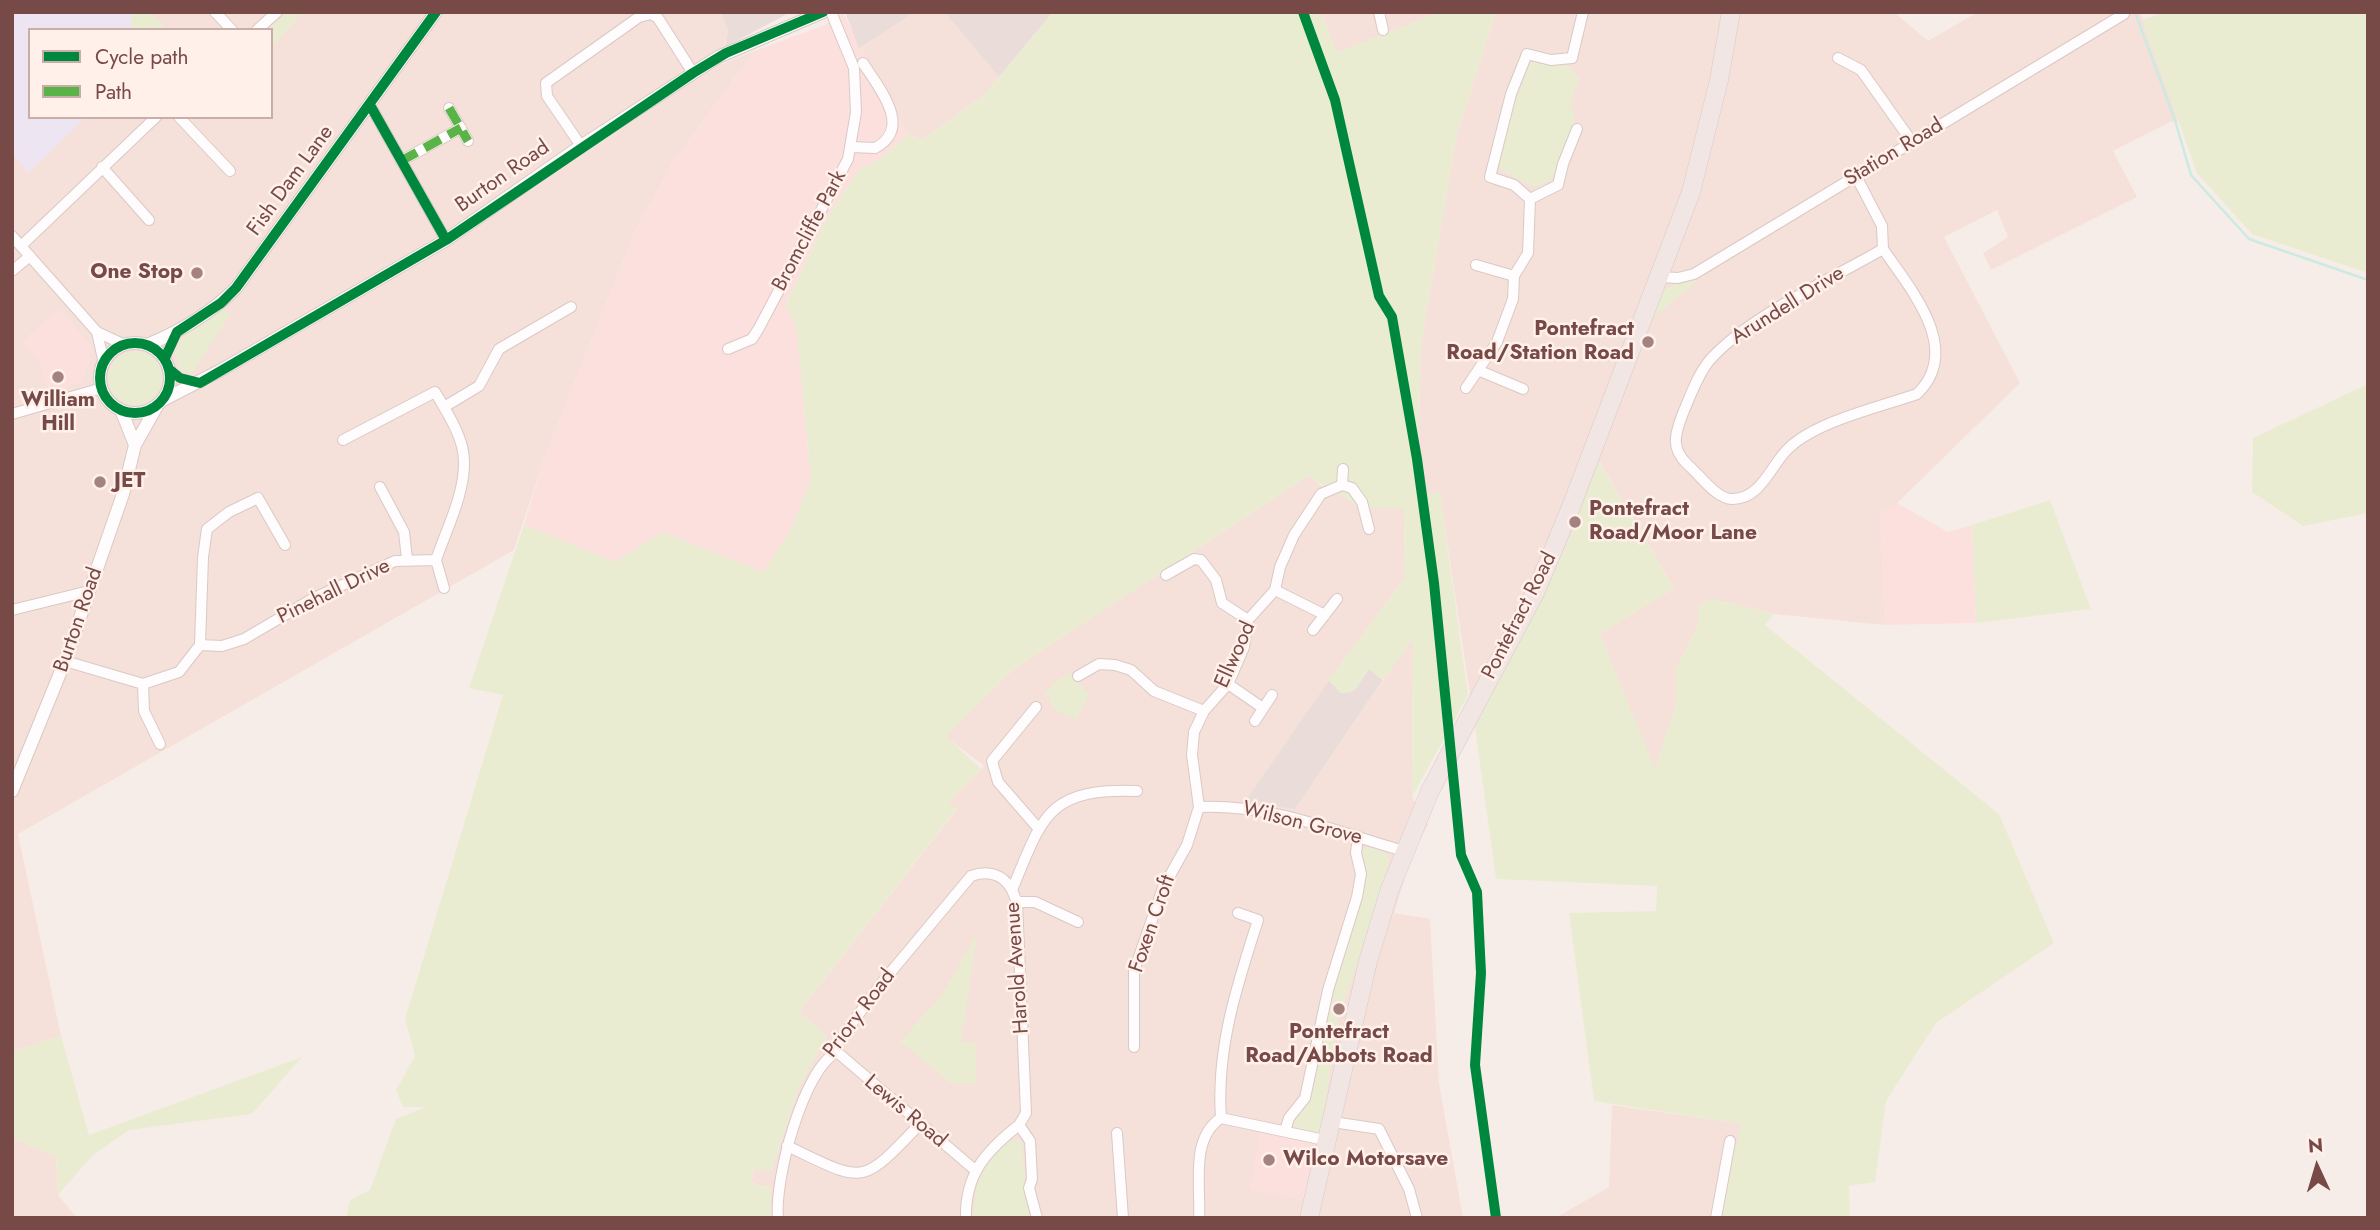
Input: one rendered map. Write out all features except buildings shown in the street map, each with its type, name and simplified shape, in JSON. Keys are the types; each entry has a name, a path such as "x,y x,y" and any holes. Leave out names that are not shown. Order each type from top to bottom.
{"highway":[{"name":"Pontefract Road","path":"1309,1218 1329,1141 1368,961 1404,851 1433,785 1546,569 1660,277 1699,167 1731,12"}],"street":[{"path":"215,12 230,28"},
{"path":"259,28 277,12"},
{"name":"Fish Dam Lane","path":"147,345 177,332 221,303 236,288 436,12"},
{"name":"Burton Road","path":"12,791 65,661 123,494 135,446 160,403 200,383 446,240 581,146 693,73 738,48 823,12"},
{"name":"Bromcliffe Park","path":"727,349 752,339 759,328 843,170 851,147 856,112 854,68 831,12"},
{"path":"1379,12 1382,30"},
{"path":"1530,199 1514,185 1490,177 1499,134 1527,54 1551,60 1572,58 1583,12"},
{"path":"581,146 547,96 546,83 639,17 651,14 658,18 693,73"},
{"name":"Station Road","path":"1660,277 1678,278 1694,274 2116,15"},
{"path":"1838,58 1861,70 1912,142"},
{"path":"851,147 875,148 890,136 893,126 889,105 863,63"},
{"path":"370,105 446,240"},
{"path":"449,108 468,141"},
{"path":"21,246 154,119"},
{"path":"181,119 230,171"},
{"path":"401,161 461,128"},
{"path":"1530,199 1558,185 1563,164 1577,130"},
{"path":"102,167 149,220"},
{"name":"Arundell Drive","path":"1856,176 1882,226 1883,249 1933,330 1937,350 1936,370 1930,382 1917,394 1811,432 1789,447 1768,477 1751,494 1734,499 1723,498 1679,456 1675,447 1675,433 1699,376 1723,346 1752,324 1883,249"},
{"path":"1466,388 1480,371 1497,342 1513,299 1514,276 1528,253 1530,199"},
{"path":"12,236 97,332 125,345 147,345 180,378 200,383"},
{"path":"12,271 30,256"},
{"path":"1476,265 1514,276"},
{"path":"444,407 480,386 499,349 571,307"},
{"path":"97,332 104,364 102,388 110,402 121,410 139,413 160,403 170,385 167,364 177,332"},
{"path":"104,364 112,352 125,345"},
{"path":"1480,371 1523,389"},
{"path":"12,414 102,388"},
{"path":"343,440 435,392 457,433 465,460 461,488 436,560 443,588"},
{"path":"121,410 135,446"},
{"path":"1343,469 1342,485 1352,488 1363,502 1369,529"},
{"name":"Ellwood","path":"1199,807 1192,755 1194,732 1204,711 1228,684 1244,647 1248,620 1275,590 1280,567 1294,535 1321,494 1342,485"},
{"path":"380,487 404,533 407,559"},
{"path":"65,661 143,684 179,672 200,645 203,557 207,529 229,512 258,498 285,545"},
{"path":"1166,575 1194,559 1201,560 1216,580 1222,603 1248,620"},
{"name":"Pinehall Drive","path":"200,645 222,646 244,639 314,598 395,561 436,560"},
{"path":"1275,590 1325,615"},
{"path":"12,610 89,592"},
{"path":"1313,630 1337,599"},
{"path":"1078,676 1108,659 1131,670 1154,691 1204,711"},
{"path":"143,684 144,711 160,744"},
{"path":"1228,684 1263,708"},
{"path":"1255,721 1272,695"},
{"path":"1036,707 992,761 998,782 1038,828"},
{"name":"Harold Avenue","path":"1019,1125 1026,1113 1017,902 1012,890 1038,828 1048,812 1070,799 1101,790 1138,791"},
{"name":"Wilson Grove","path":"1199,807 1239,807 1274,812 1404,851"},
{"name":"Foxen Croft","path":"1134,1047 1134,971 1163,888 1187,845 1199,807"},
{"path":"1285,1131 1289,1118 1305,1098 1328,990 1357,897 1361,874 1356,853 1358,836"},
{"name":"Priory Road","path":"778,1218 778,1180 787,1146 823,1063 836,1052 837,1044 880,985 971,876 992,874 1006,879 1012,890"},
{"path":"1017,902 1035,902 1078,922"},
{"path":"1221,1118 1219,1090 1230,1007 1258,920 1238,912"},
{"name":"Lewis Road","path":"836,1052 975,1170"},
{"path":"1199,1218 1201,1143 1208,1127 1221,1118 1329,1141"},
{"path":"1333,1122 1379,1129 1409,1189 1417,1218"},
{"path":"787,1146 838,1170 860,1174 880,1166 919,1125"},
{"path":"966,1218 967,1196 975,1170 993,1145 1019,1125 1030,1141 1032,1179 1029,1188 1037,1218"},
{"path":"1116,1133 1123,1218"},
{"path":"1716,1218 1730,1141"}],"shaded area":[{"path":"12,12 720,12 728,30 720,65 754,51 673,162 636,229 543,462 514,550 18,834 61,1036 12,1052"},
{"path":"12,12 132,12 131,28 28,28 28,119 84,119 28,173 12,152"},
{"path":"720,12 791,12 725,47 728,30"},
{"path":"845,12 916,12 859,48"},
{"path":"916,12 944,12 999,77 984,95 922,140 908,134 859,48"},
{"path":"944,12 1053,12 999,77"},
{"path":"1321,12 1440,12 1337,53"},
{"path":"1496,12 1894,12 1928,41 1978,12 2140,12 2179,121 2170,122 2113,151 2137,197 1991,270 1983,253 2008,237 1997,210 1944,237 2020,383 1893,507 1880,512 1885,625 1774,614 1712,599 1676,669 1676,705 1655,771 1599,634 1674,588 1600,463 1565,549 1475,728 1440,493 1417,497 1421,345 1457,134"},
{"path":"843,13 908,134 880,159 860,168 828,216 785,305 796,324 811,479 792,527 776,555 764,572 662,532 615,562 524,525 543,462 636,229 673,162 754,51 825,25"},
{"path":"59,308 93,347 93,353 82,382 48,393 38,360 21,342"},
{"path":"1310,475 1320,485 1344,494 1359,508 1404,507 1405,578 1329,680 1245,802 1295,809 1413,637 1412,797 1428,824 1411,858 1394,913 1430,919 1439,1083 1463,1218 771,1218 770,1187 751,1183 754,1169 771,1171 799,1087 827,1036 799,1012 957,809 947,804 984,766 945,736 1015,668"},
{"path":"1897,503 1948,532 1972,525 1976,623 1885,625 1880,512"},
{"path":"1369,669 1383,680 1295,809 1244,803 1329,680 1341,693 1354,691"},
{"path":"1612,1105 1743,1124 1715,1218 1555,1218 1609,1187"},
{"path":"1260,1132 1308,1142 1313,1147 1315,1153 1304,1201 1250,1189"},
{"path":"12,1138 56,1156 58,1195 77,1218 12,1218"}],"green space":[{"path":"132,12 150,12 166,28 131,28"},
{"path":"288,12 303,12 273,47 273,28 269,28"},
{"path":"1053,12 1321,12 1337,53 1440,12 1496,12 1457,134 1421,345 1417,496 1440,492 1468,695 1412,797 1413,639 1383,680 1369,669 1354,691 1341,693 1329,680 1405,578 1404,508 1359,508 1321,485 1310,475 1015,668 946,736 981,769 948,803 957,808 799,1012 827,1036 799,1087 771,1171 754,1169 751,1183 770,1187 771,1218 346,1218 350,1200 370,1190 396,1119 426,1107 403,1107 396,1090 415,1056 405,1019 503,695 469,688 524,525 615,562 662,532 764,572 792,527 811,479 796,324 785,306 828,216 860,168 880,159 908,134 922,140 984,95"},
{"path":"2165,12 2368,12 2368,273 2252,234 2197,173 2142,20"},
{"path":"1537,61 1568,66 1579,78 1570,107 1574,114 1574,126 1552,180 1534,187 1501,170 1499,164 1512,109 1530,64"},
{"path":"1694,278 1696,282 1653,318 1662,290"},
{"path":"223,308 230,315 192,373 181,370 175,357 181,341 193,328"},
{"path":"140,351 150,355 158,363 162,378 158,393 150,401 130,405 120,401 112,393 108,373 112,363 120,355"},
{"path":"2368,384 2368,513 2303,526 2252,492 2253,438"},
{"path":"1599,462 1674,588 1600,634 1655,769 1676,705 1676,669 1699,624 1698,605 1712,599 1774,614 1765,625 1999,814 2054,943 1936,1023 1886,1101 1875,1182 1849,1186 1850,1218 1715,1218 1742,1124 1594,1101 1569,913 1656,911 1657,886 1496,879 1475,728 1565,549"},
{"path":"2050,500 2091,609 1976,623 1972,525"},
{"path":"1070,673 1089,694 1077,719 1060,713 1049,703 1052,699 1045,695 1055,682"},
{"path":"1369,846 1387,854 1389,863 1335,1031 1323,1126 1317,1132 1293,1127 1291,1123 1309,1094 1361,851"},
{"path":"977,934 961,1042 975,1042 976,1083 952,1084 900,1041 940,998"},
{"path":"61,1036 89,1135 302,1057 252,1114 129,1130 92,1156 58,1195 56,1156 12,1138 12,1052"},
{"path":"1012,1140 1021,1140 1029,1218 973,1218 982,1173 994,1155"}],"waterway":[{"path":"2135,12 2175,120 2191,175 2249,239 2368,280"}],"marked path":[{"path":"449,108 468,141"},
{"path":"401,161 461,128"}],"cycle path":[{"path":"165,358 177,332 221,303 236,288 436,12"},
{"path":"169,369 180,378 200,383 446,240 726,53 823,12"},
{"path":"1303,12 1335,100 1379,296 1392,317 1417,459 1434,583 1461,855 1477,892 1481,973 1475,1065 1496,1218"},
{"path":"370,105 446,240"},
{"path":"135,343 160,353 170,378 160,403 135,413 110,403 100,378 110,353 135,343"}],"place":[{"name":"One Stop","path":"197,273"},
{"name":"Pontefract Road/Station Road","path":"1648,342"},
{"name":"William Hill","path":"58,377"},
{"name":"JET","path":"100,482"},
{"name":"Pontefract Road/Moor Lane","path":"1575,522"},
{"name":"Pontefract Road/Abbots Road","path":"1339,1009"},
{"name":"Wilco Motorsave","path":"1269,1160"}]}
